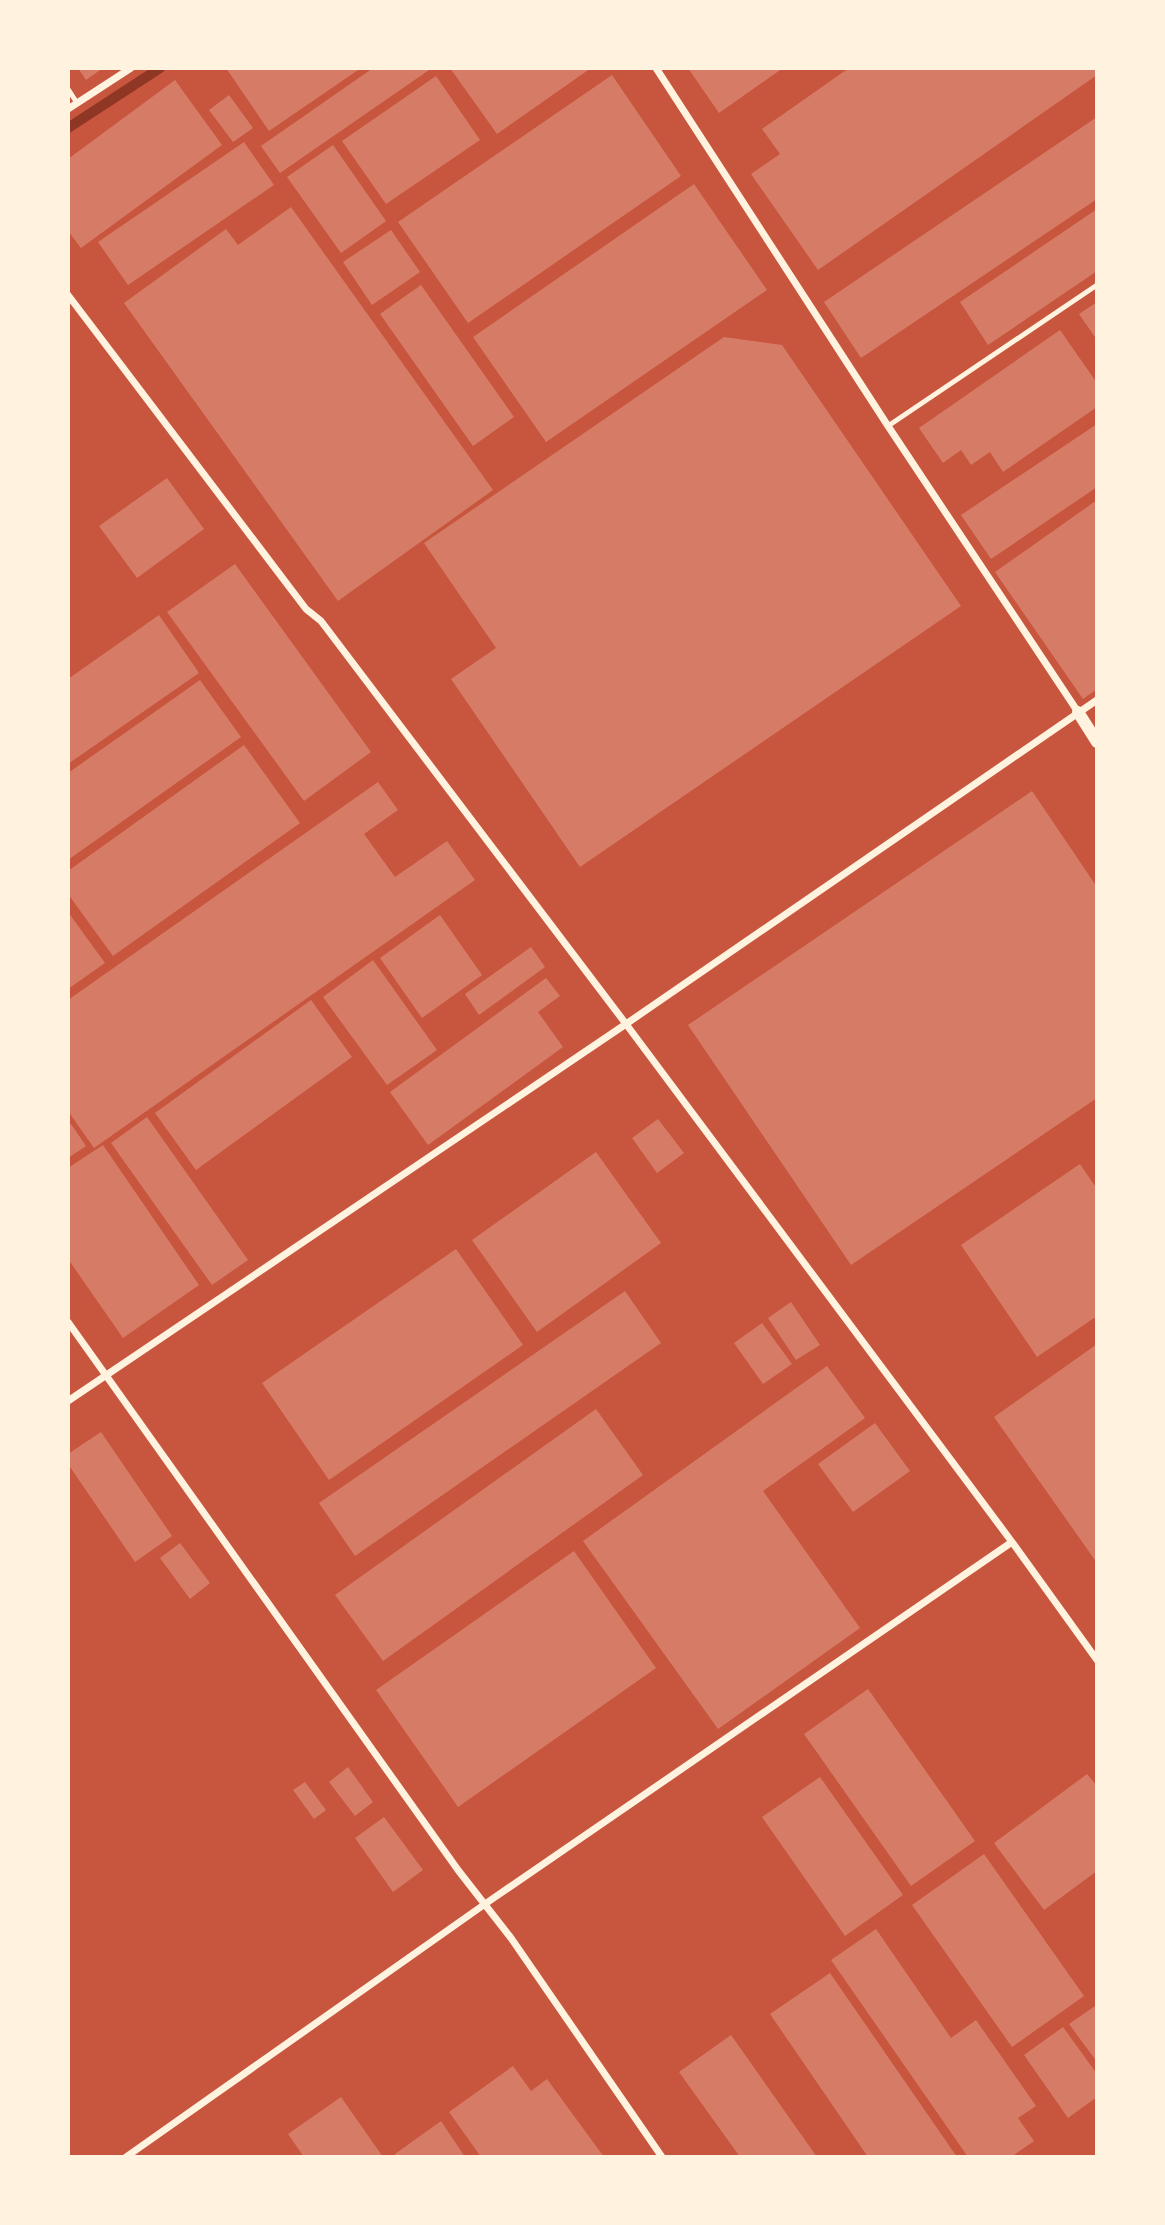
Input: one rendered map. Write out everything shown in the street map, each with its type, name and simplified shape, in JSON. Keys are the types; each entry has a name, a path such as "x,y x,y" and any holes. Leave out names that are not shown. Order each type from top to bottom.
{"street":[{"path":"68,109 131,68"},
{"path":"656,68 1097,742"},
{"path":"68,295 306,609 321,621 626,1024 1097,1660"},
{"path":"68,1401 626,1024 1097,700"},
{"path":"68,1322 662,2157"},
{"path":"126,2157 485,1905 1012,1542"}],"lane":[{"path":"68,89 77,103"},
{"path":"888,426 1097,285"}],"building":[{"path":"78,68 103,68 86,80"},
{"path":"226,68 361,68 269,131"},
{"path":"373,68 432,68 280,173 261,146"},
{"path":"450,68 591,68 497,134"},
{"path":"688,68 783,68 719,113"},
{"path":"849,68 1097,68 1097,75 818,270 751,174 780,154 762,129"},
{"path":"612,75 681,176 468,323 398,222"},
{"path":"436,76 480,140 386,204 342,141"},
{"path":"175,80 222,145 81,248 68,231 68,159"},
{"path":"229,95 253,128 233,142 209,110"},
{"path":"1097,117 1097,199 861,358 824,302"},
{"path":"244,142 274,185 128,285 98,242"},
{"path":"333,145 386,221 341,253 287,177"},
{"path":"694,184 767,290 546,442 473,337"},
{"path":"291,207 493,490 338,601 124,303 226,229 238,245"},
{"path":"1097,209 1097,271 988,345 960,302"},
{"path":"391,230 420,272 372,305 343,262"},
{"path":"421,285 514,417 473,446 380,314"},
{"path":"1097,302 1097,340 1079,314"},
{"path":"1060,330 1097,383 1097,407 1003,472 990,452 971,465 961,450 943,463 919,428"},
{"path":"724,337 782,345 961,606 580,867 451,679 496,648 424,543"},
{"path":"1097,424 1097,487 991,559 961,515"},
{"path":"167,478 204,529 137,578 99,526"},
{"path":"1097,500 1097,689 1083,699 995,572"},
{"path":"235,564 371,752 304,801 167,612"},
{"path":"159,615 199,673 68,764 68,679"},
{"path":"200,680 241,737 68,860 68,773"},
{"path":"244,745 300,823 113,956 68,894 68,871"},
{"path":"378,782 398,810 364,834 395,877 447,841 475,880 94,1148 68,1111 68,1000"},
{"path":"1032,791 1097,887 1097,1098 851,1265 688,1025"},
{"path":"68,912 105,963 68,989"},
{"path":"440,915 482,975 422,1018 380,958"},
{"path":"531,947 545,967 479,1015 465,994"},
{"path":"373,960 437,1050 387,1085 323,997"},
{"path":"546,978 560,996 538,1012 563,1047 428,1145 390,1092"},
{"path":"311,1000 352,1057 196,1170 155,1113"},
{"path":"147,1117 248,1260 212,1285 111,1143"},
{"path":"658,1119 684,1153 657,1173 632,1138"},
{"path":"71,1124 86,1146 68,1158 68,1126"},
{"path":"103,1145 199,1285 123,1338 68,1259 68,1168"},
{"path":"596,1152 661,1243 537,1332 472,1240"},
{"path":"1080,1164 1097,1189 1097,1316 1037,1357 961,1245"},
{"path":"456,1249 523,1345 329,1480 262,1383"},
{"path":"625,1291 661,1343 355,1556 319,1503"},
{"path":"791,1302 820,1345 796,1360 768,1318"},
{"path":"762,1323 792,1364 763,1384 734,1343"},
{"path":"1097,1344 1097,1563 994,1417"},
{"path":"827,1366 865,1418 763,1491 860,1628 718,1729 583,1541"},
{"path":"596,1409 643,1475 383,1661 335,1595"},
{"path":"875,1423 910,1471 853,1512 818,1464"},
{"path":"101,1432 172,1536 135,1562 68,1464 68,1454"},
{"path":"180,1543 210,1583 190,1599 160,1558"},
{"path":"574,1551 656,1668 458,1807 376,1690"},
{"path":"868,1689 975,1841 911,1886 804,1734"},
{"path":"348,1767 373,1802 355,1816 329,1782"},
{"path":"1087,1774 1097,1786 1097,1871 1044,1910 994,1843"},
{"path":"820,1777 903,1895 845,1936 762,1817"},
{"path":"305,1782 326,1810 314,1819 293,1790"},
{"path":"384,1817 423,1870 393,1892 355,1838"},
{"path":"984,1854 1084,1996 1012,2047 912,1905"},
{"path":"876,1929 951,2038 976,2020 1036,2106 1018,2118 1034,2141 1011,2157 968,2157 831,1960"},
{"path":"830,1973 957,2157 868,2157 770,2014"},
{"path":"1097,2007 1097,2062 1069,2024"},
{"path":"1063,2027 1097,2074 1097,2097 1068,2118 1024,2055"},
{"path":"731,2035 817,2157 740,2157 679,2072"},
{"path":"513,2066 531,2091 547,2079 604,2157 481,2157 449,2112"},
{"path":"341,2097 383,2157 304,2157 288,2134"},
{"path":"441,2121 465,2157 397,2157 395,2154"}],"waterway":[{"path":"68,128 160,68"}]}
